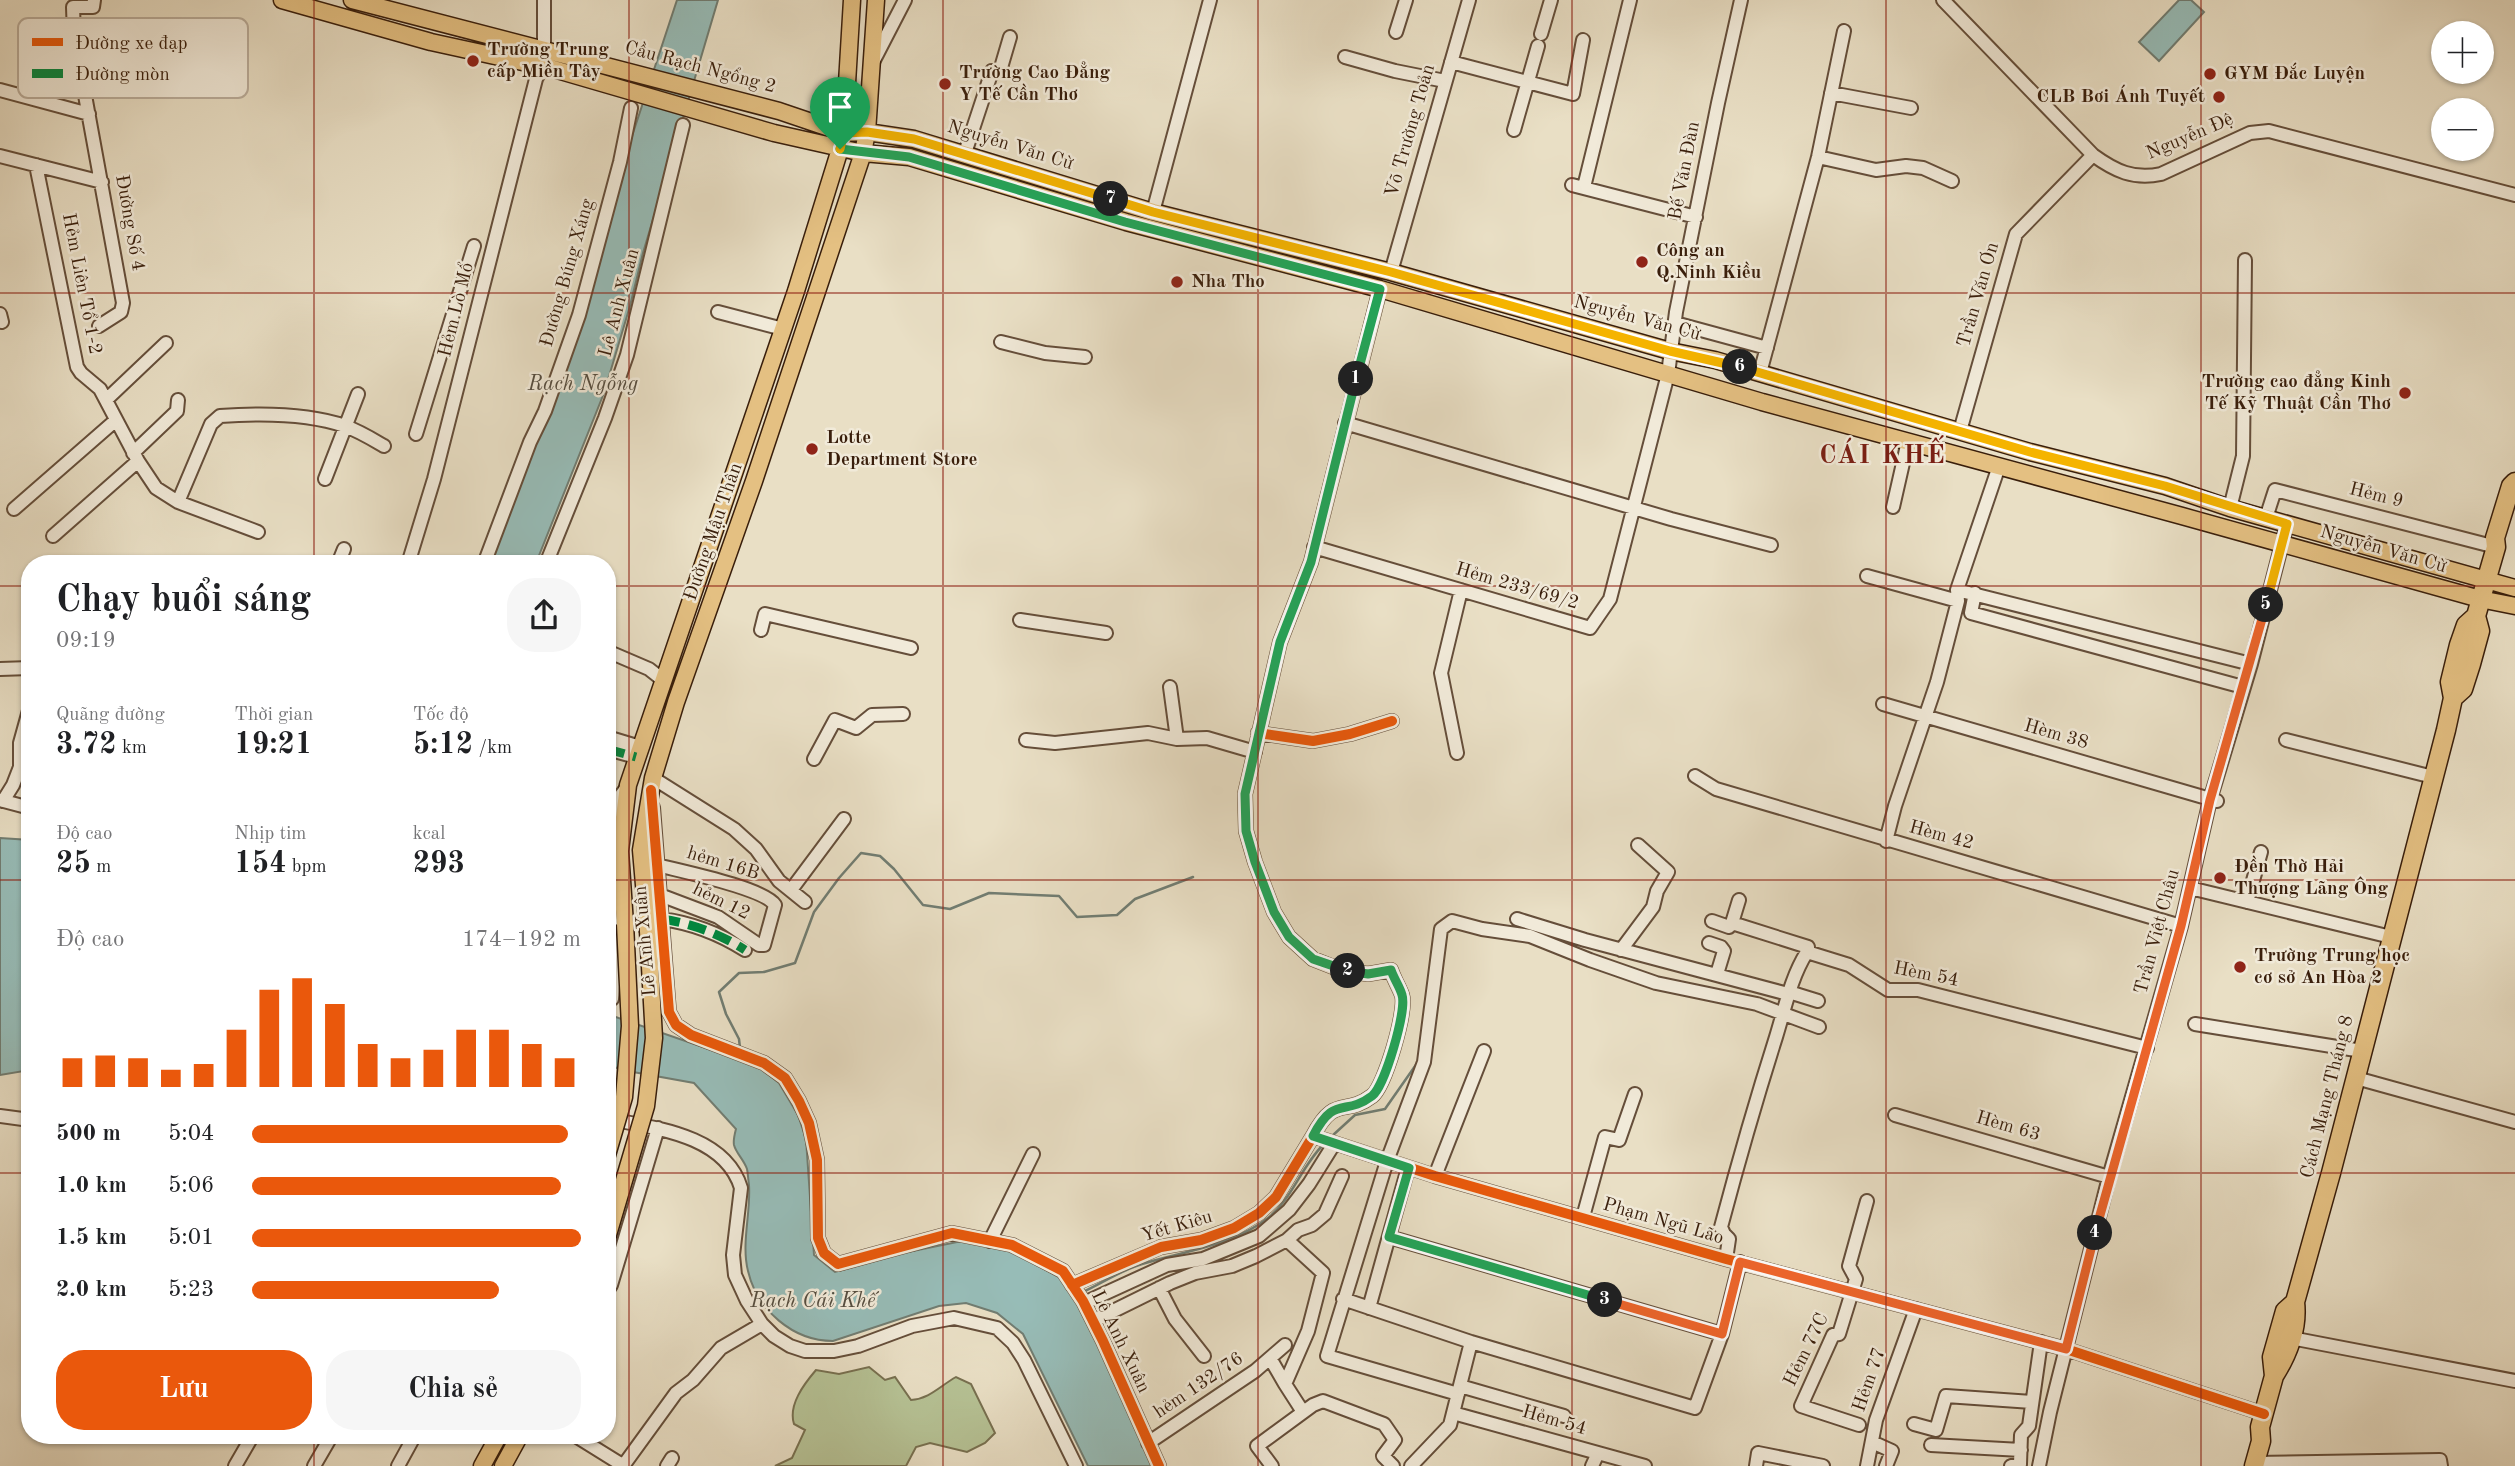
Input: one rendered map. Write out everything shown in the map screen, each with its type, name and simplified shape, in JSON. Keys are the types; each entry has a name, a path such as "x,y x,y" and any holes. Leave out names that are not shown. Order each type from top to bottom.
{"highway":[{"name":"Cách Mạng Tháng 8","path":"2250,1465 2261,1441 2262,1420 2274,1376 2283,1362 2297,1317 2295,1302 2356,1078 2453,698 2449,682 2466,625 2481,599 2496,547 2495,538 2511,486 2515,482"},
{"name":"Cách Mạng Tháng 8","path":"2496,547 2502,540 2515,500"},
{"name":"Cách Mạng Tháng 8","path":"2274,1376 2272,1357 2275,1346 2285,1311 2295,1302"}],"main road":[{"name":"Cầu Rạch Ngổng 2","path":"282,0 431,41 547,67 774,133 842,141"},
{"path":"352,0 544,49"},
{"name":"Đường Mậu Thân","path":"616,1124 624,1097 630,1026 620,851 628,785 783,329 842,141 852,0"},
{"name":"Đường Mậu Thân","path":"616,1208 646,1106 654,1038 641,850 652,784 676,702 750,492 863,153 878,0"},
{"name":"Cầu Rạch Ngổng 2","path":"544,49 779,111 842,141"},
{"name":"Nguyễn Văn Cừ","path":"842,141 867,132 914,139 1153,212 1391,272 1670,351 1760,373 2030,452 2165,486 2287,524 2481,599 2515,589"},
{"name":"Nguyễn Văn Cừ","path":"842,141 863,153 909,157 1125,222 1383,290 1762,402 2481,599 2515,606"},
{"path":"1383,290 1391,272"},
{"path":"763,389 781,395"},
{"path":"482,1466 494,1444"},
{"path":"503,1466 515,1444"}],"street":[{"path":"74,18 73,7 93,7 94,0"},
{"path":"544,0 544,49"},
{"path":"878,0 889,12 898,14"},
{"path":"872,65 905,0"},
{"path":"1153,212 1210,0"},
{"path":"1396,32 1406,0"},
{"name":"Võ Trường Toản","path":"1391,272 1469,0"},
{"path":"1630,0 1578,186 1696,217"},
{"name":"Bế Văn Đàn","path":"1670,351 1717,103 1741,0"},
{"name":"Nguyễn Đệ","path":"1943,0 2093,155 2111,168 2124,173 2149,176 2161,174 2250,133 2269,131 2515,195"},
{"path":"1514,130 1547,1"},
{"path":"1760,373 1818,157 1844,31"},
{"path":"965,153 992,70 1000,72 1010,37"},
{"path":"1451,62 1573,94 1583,40"},
{"path":"1345,57 1446,81"},
{"name":"Hẻm Lò Mổ","path":"411,555 434,479 536,79 547,67"},
{"path":"0,90 18,95"},
{"path":"1831,93 1912,108"},
{"path":"30,98 89,114 86,98"},
{"name":"Đường Búng Xáng","path":"487,555 530,442 545,411 579,315 620,162 631,108"},
{"name":"Đường Số 4","path":"89,114 123,303 121,312 99,326"},
{"name":"Lê Anh Xuân","path":"550,555 605,418 627,355 683,125"},
{"name":"Trần Văn Ơn","path":"1961,431 2016,234 2093,155"},
{"path":"0,156 102,182"},
{"path":"1818,157 1876,170 1906,166 1923,168 1952,181"},
{"name":"Hẻm Liên Tổ 1-2","path":"36,165 77,367 86,378 95,383 156,488 178,502 258,532"},
{"path":"416,434 474,246"},
{"path":"2230,508 2243,456 2245,260"},
{"path":"1026,740 1055,743 1148,733 1178,739 1207,738 1255,752 1280,642 1314,547 1345,423 1383,290"},
{"path":"718,312 783,329"},
{"path":"1675,323 1766,348"},
{"path":"1001,342 1045,353 1085,357"},
{"path":"106,400 166,343"},
{"name":"Hẻm 233/69/2","path":"1314,547 1590,628 1610,599 1668,374 1670,351"},
{"path":"325,479 358,394"},
{"path":"53,536 136,457 177,411 178,400"},
{"path":"178,502 211,424 220,416 295,416 346,426 384,446"},
{"path":"14,509 116,420"},
{"path":"1345,423 1771,545"},
{"path":"1893,507 1908,441"},
{"path":"1886,841 1925,716 1957,595 1998,466"},
{"name":"Hẻm 9","path":"2266,518 2275,490 2496,547"},
{"name":"Trần Việt Châu","path":"2039,1466 2109,1177 2181,926 2287,524"},
{"path":"342,555 344,549"},
{"path":"1867,576 1957,595 1975,593 2250,664"},
{"path":"1457,752 1441,673 1461,590"},
{"path":"1975,593 1971,612 2244,687"},
{"path":"761,630 765,614 911,648"},
{"path":"1020,620 1106,633"},
{"path":"616,655 649,669 663,680"},
{"path":"0,669 21,668"},
{"path":"1170,687 1178,739"},
{"name":"Hèm 38","path":"1884,704 2214,801"},
{"path":"814,759 835,720 856,728 872,715 904,714"},
{"path":"1258,733 1312,741 1350,734 1392,721"},
{"path":"21,739 20,767 13,785 1,801 21,806"},
{"path":"2286,740 2433,777"},
{"path":"616,741 638,752"},
{"path":"616,750 638,752"},
{"name":"Yết Kiêu","path":"1072,1285 1164,1257 1203,1259 1259,1236 1276,1196 1323,1118 1334,1108 1362,1102 1375,1094 1386,1073 1403,1003 1402,995 1391,970 1368,974 1340,970 1313,959 1289,937 1274,912 1246,831 1245,794 1255,752"},
{"name":"Hèm 42","path":"1695,776 1716,789 2181,926"},
{"path":"652,784 734,829 757,849 779,881 805,902"},
{"name":"Lê Anh Xuân","path":"652,784 669,1012 676,1025 691,1035 764,1063 785,1078 809,1123 817,1160 818,1238 824,1253 838,1264 952,1233 1012,1245 1063,1272 1093,1321 1159,1466"},
{"path":"616,802 628,785"},
{"path":"791,890 844,819"},
{"path":"1611,967 1619,949 1653,907 1657,891 1668,872 1638,845"},
{"path":"2247,902 2261,852"},
{"name":"hẻm 16B","path":"657,864 756,892 773,901 775,905 764,945"},
{"path":"2190,888 2391,937"},
{"name":"hẻm 12","path":"660,895 718,917 759,945 764,945"},
{"path":"1732,923 1738,900"},
{"path":"662,919 723,937 745,950"},
{"path":"1517,919 1619,949 1818,1000"},
{"path":"1564,1416 1327,1356 1387,1161 1424,1062 1441,929 1452,921 1482,929 1530,936 1656,983 1757,1004 1819,1027"},
{"name":"Hèm 54","path":"1712,921 1729,927 1732,923 1789,939 1808,947 1807,952 1849,965 1888,990 1918,990 2147,1048"},
{"path":"1709,943 1721,947 1724,951 1717,974"},
{"path":"1726,1259 1730,1239 1721,1227 1752,1111 1789,993 1807,952"},
{"path":"2195,1024 2362,1051"},
{"path":"1435,1176 1484,1051"},
{"path":"2356,1078 2515,1122"},
{"path":"1583,1217 1605,1137 1619,1140 1635,1094"},
{"name":"Hèm 63","path":"1895,1115 2109,1177"},
{"path":"0,1116 21,1120"},
{"path":"616,1122 658,1128 696,1141 725,1159 741,1188 733,1255 735,1276 747,1301 762,1324 774,1336 805,1351 834,1351 858,1346 912,1326 954,1318 997,1328 1013,1343 1024,1360 1076,1466"},
{"path":"616,1268 658,1128"},
{"path":"1313,1136 1334,1144"},
{"name":"Yết Kiêu","path":"1084,1303 1164,1257 1201,1240 1264,1221 1289,1210 1310,1184 1334,1144"},
{"name":"Phạm Ngũ Lão","path":"1334,1144 1435,1176 1726,1259 2066,1349 2262,1420"},
{"path":"990,1241 1033,1154"},
{"path":"1369,1308 1409,1168"},
{"path":"1093,1321 1159,1288 1195,1273 1232,1266 1287,1240 1325,1214 1342,1176"},
{"path":"1853,1292 1856,1279 1849,1266 1867,1201"},
{"path":"1389,1237 1722,1334"},
{"path":"1285,1384 1308,1331 1323,1273 1287,1240"},
{"path":"1343,1299 1471,1342 1695,1408 1722,1334 1740,1262"},
{"path":"1159,1288 1175,1319 1204,1356"},
{"name":"Hẻm 77C","path":"1853,1292 1839,1334 1833,1335 1801,1406 1859,1426"},
{"name":"Hẻm 77","path":"1867,1466 1885,1393 1916,1309"},
{"path":"589,1444 624,1466 676,1392 693,1380 721,1348 762,1324"},
{"path":"2291,1338 2515,1381"},
{"path":"1411,1466 1450,1425 1471,1342"},
{"path":"2011,1466 2020,1464 2021,1435 2029,1426 2042,1342"},
{"name":"hẻm 132/76","path":"1149,1443 1255,1371 1285,1345"},
{"name":"hẻm 132/76","path":"1270,1359 1303,1412"},
{"path":"1914,1424 1936,1430 1946,1396 2032,1402"},
{"path":"1272,1466 1257,1446 1313,1405 1323,1401 1384,1424 1395,1440 1383,1456 1393,1466"},
{"name":"Hẻm 54","path":"1453,1413 1645,1466"},
{"path":"1872,1442 1892,1451 1886,1466"},
{"path":"236,1466 248,1444"},
{"path":"314,1466 327,1444"},
{"path":"398,1466 410,1444"},
{"path":"1931,1445 2021,1450"},
{"path":"1592,1466 1598,1453"},
{"path":"1756,1466 1758,1453 1823,1466"},
{"path":"2250,1465 2406,1459 2440,1460 2441,1466"}],"green space":[{"path":"869,1367 885,1380 895,1377 911,1400 929,1395 956,1377 971,1384 995,1433 985,1443 967,1452 930,1443 916,1447 906,1466 775,1466 792,1458 805,1430 794,1424 793,1410 802,1388 816,1370 839,1374"}],"water":[{"name":"Rạch Ngỗng","path":"677,0 718,0 604,393 539,555 492,555 603,238 633,133"},
{"path":"2179,0 2191,0 2204,12 2159,61 2139,42"},
{"path":"0,838 21,839 21,1072 0,1075"},
{"name":"Rạch Cái Khế","path":"616,1017 758,1066 779,1083 798,1115 806,1139 814,1255 835,1272 903,1253 962,1241 1014,1252 1062,1279 1077,1295 1154,1466 1088,1466 1023,1334 997,1313 966,1303 939,1306 833,1341 804,1336 779,1321 759,1298 748,1271 745,1250 749,1185 747,1169 734,1145 736,1129 694,1083 616,1068"}],"waterway":[{"path":"740,1048 739,1039 726,1014 719,992 739,973 764,972 795,963 814,912 861,853 880,856 923,905 950,909 989,893 1059,896 1077,917 1117,915 1135,899 1193,877"},
{"path":"1332,1136 1355,1115 1385,1109 1420,1059"},
{"path":"1083,1292 1135,1267 1207,1247 1254,1227 1284,1202 1308,1163 1323,1145"}],"marked path":[{"path":"616,751 636,757"},
{"path":"662,919 705,930 745,950"}],"cycle path":[{"path":"1313,1136 1334,1110 1362,1102 1377,1089 1389,1064 1398,1031 1402,995 1391,970 1368,974 1341,970 1313,959 1289,937 1274,912 1255,862 1246,831 1245,794 1280,642 1311,562 1380,289"},
{"path":"1258,733 1313,741 1350,734 1392,721"},
{"path":"651,790 669,1012 676,1025 691,1035 764,1063 785,1078 809,1123 817,1160 818,1238 824,1253 838,1264 952,1233 1012,1245 1063,1271 1083,1301 1103,1341 1159,1466"},
{"path":"1072,1285 1161,1247 1201,1240 1234,1228 1259,1213 1276,1197 1313,1136 1435,1176 1726,1259 2066,1349 2264,1414"}],"place":[{"name":"Trường Trung cấp Miền Tây","path":"473,61"},
{"name":"GYM Đắc Luyện","path":"2210,74"},
{"name":"Trường Cao Đẳng Y Tế Cần Thơ","path":"945,84"},
{"name":"CLB Bơi Ánh Tuyết","path":"2219,97"},
{"name":"Công an Q.Ninh Kiều","path":"1642,262"},
{"name":"Nha Tho","path":"1177,282"},
{"name":"Trường cao đẳng Kinh Tế Kỹ Thuật Cần Thơ","path":"2405,393"},
{"name":"Lotte Department Store","path":"812,449"},
{"name":"Đền Thờ Hải Thượng Lãng Ông","path":"2220,878"},
{"name":"Trường Trung học cơ sở An Hòa 2","path":"2240,967"}],"district":[{"name":"CÁI KHẾ","path":"1883,456"}],"route":[{"path":"867,132 914,139 1153,212 1391,272 1670,351 1714,360 2030,452 2165,486 2287,524 2210,800 2181,926 2109,1177 2066,1349 1740,1262 1722,1334 1389,1237 1409,1168 1313,1136 1323,1118 1334,1108 1362,1102 1375,1094 1393,1051 1403,1003 1402,995 1391,970 1368,974 1340,970 1313,959 1289,937 1274,912 1255,862 1246,831 1245,794 1280,642 1311,562 1380,289 1125,222 909,157 840,149 844,133 867,132"}]}
